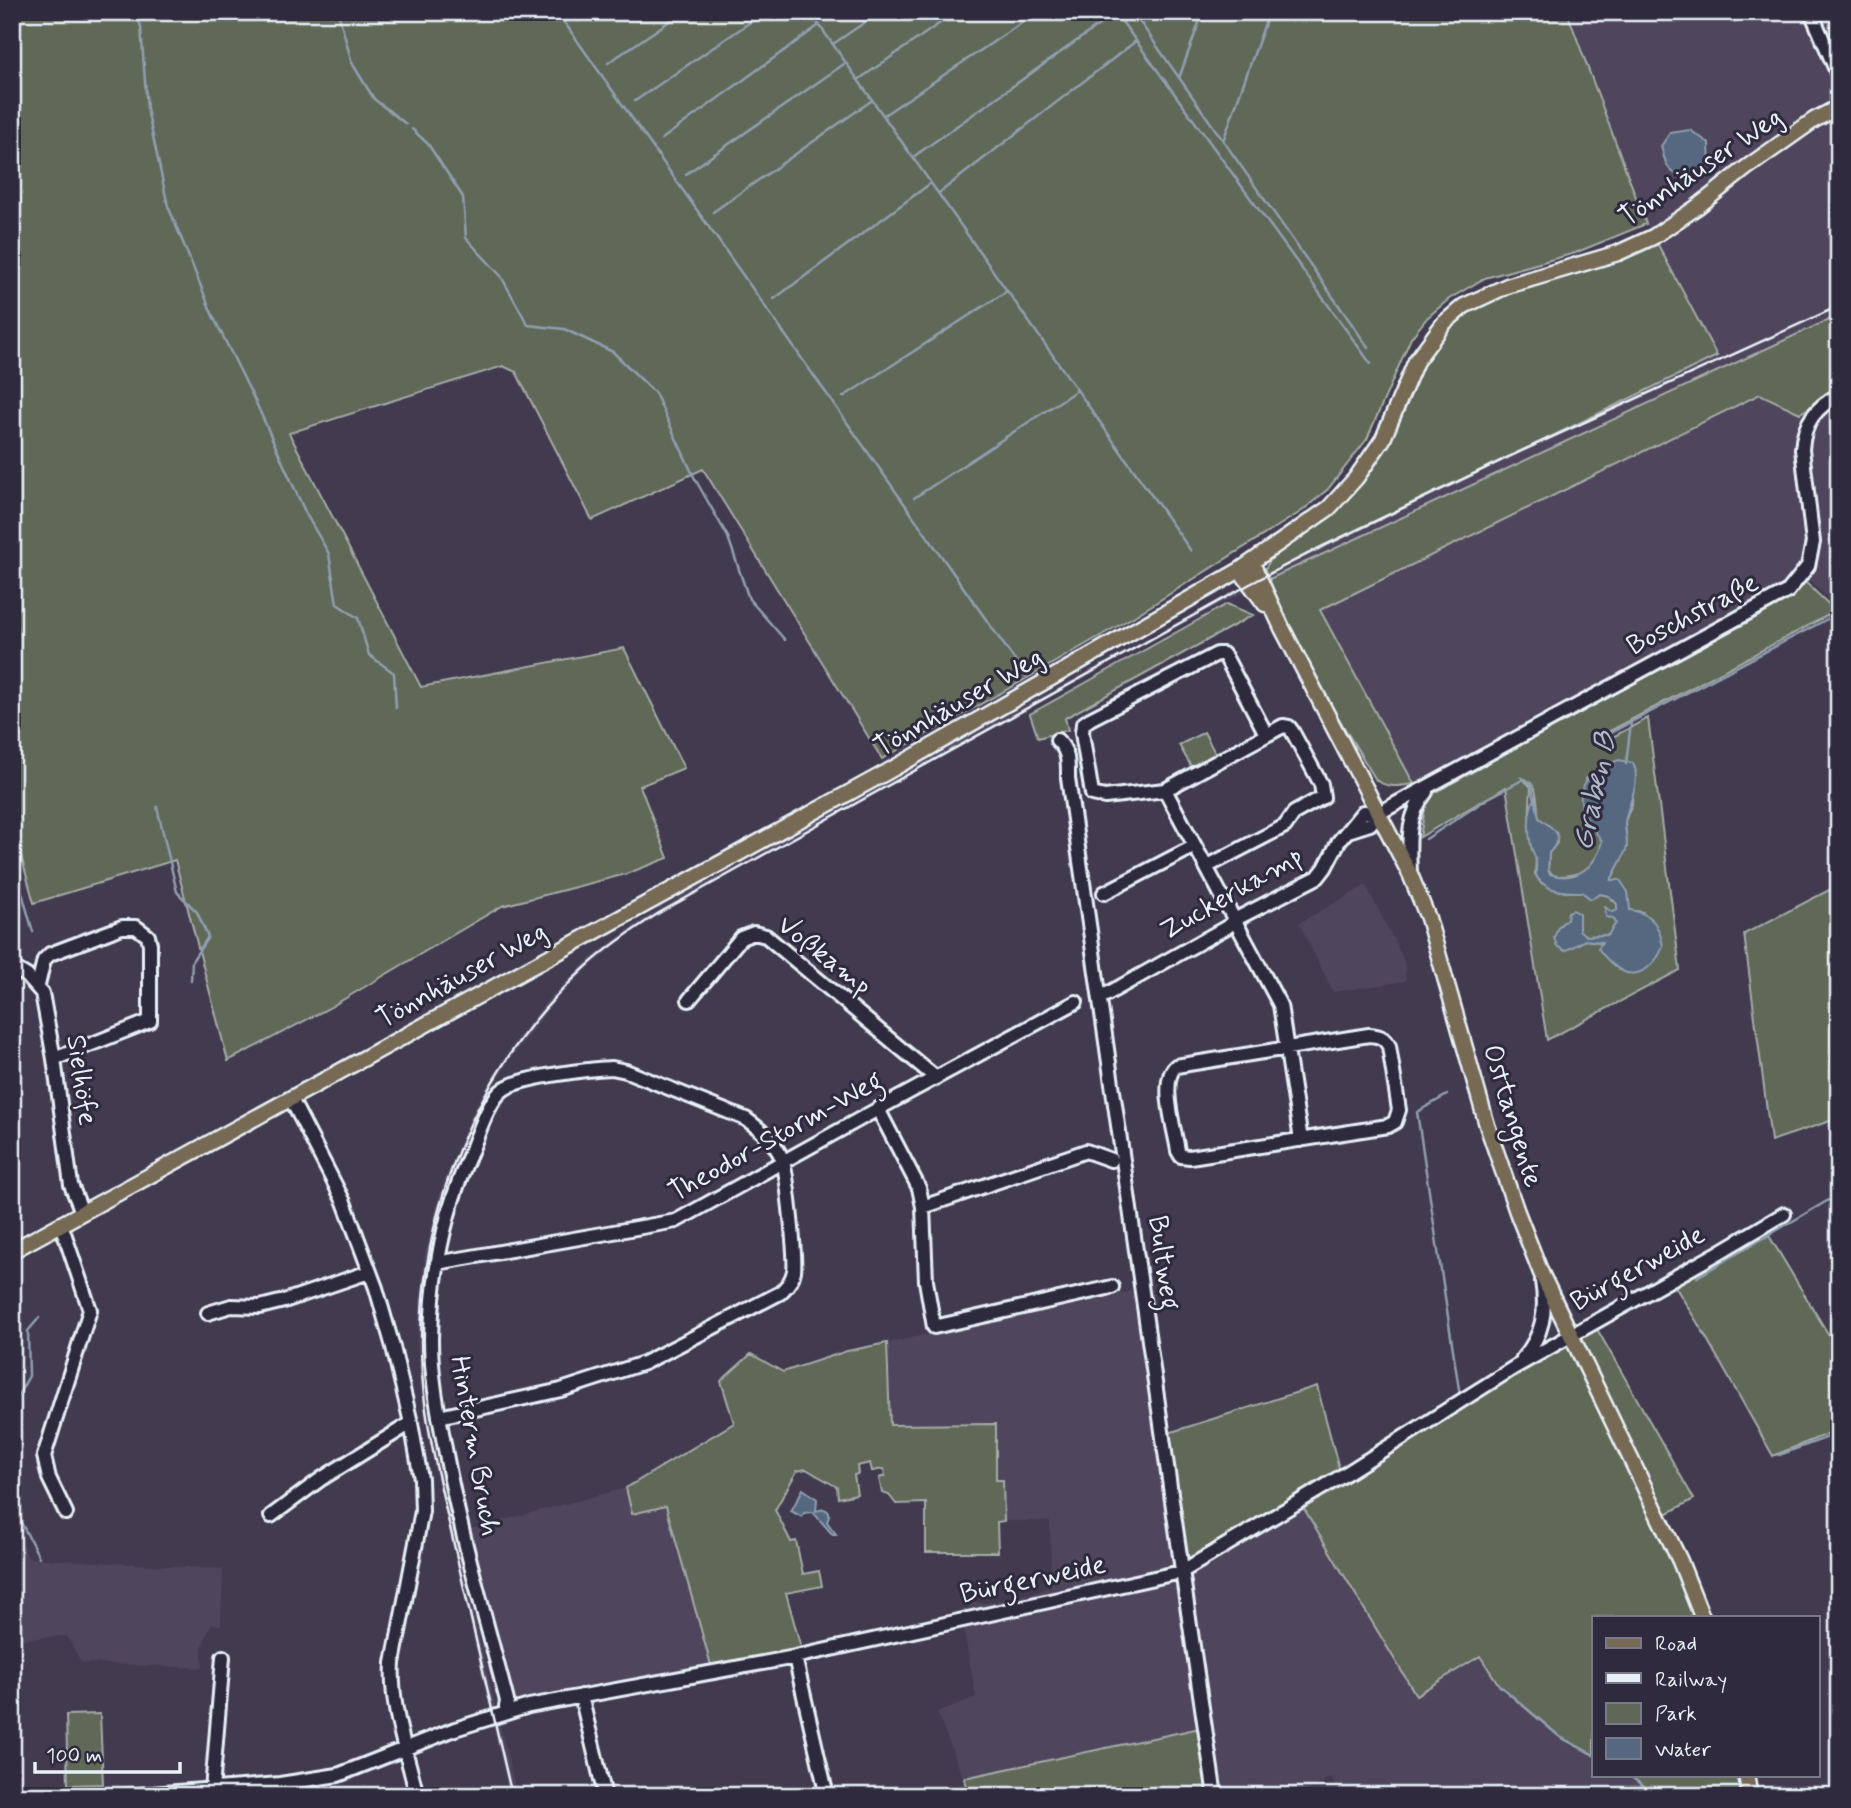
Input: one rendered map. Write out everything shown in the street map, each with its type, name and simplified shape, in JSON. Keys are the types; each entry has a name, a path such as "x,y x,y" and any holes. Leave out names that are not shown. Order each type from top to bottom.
{"main road":[{"name":"Tönnhäuser Weg","path":"12,1251 887,772 1246,566 1329,508 1356,478 1382,439 1416,360 1444,323 1464,306 1507,286 1618,253 1653,237 1814,120 1839,107"},
{"name":"Osttangente","path":"1246,566 1282,628 1410,874 1431,930 1498,1160 1541,1273 1675,1550 1702,1616"},
{"path":"1746,1776 1750,1796"}],"street":[{"path":"1811,12 1839,77"},
{"name":"Boschstraße","path":"1379,813 1428,789 1781,596 1797,583 1808,566 1813,542 1803,438 1816,410 1839,395"},
{"path":"1206,867 1285,825 1294,813 1323,797 1321,784 1289,727 1283,726 1266,734 1165,790 1097,797 1092,794 1090,788 1083,724 1217,654 1223,654 1266,734"},
{"name":"Bultweg","path":"1058,740 1065,747 1068,759 1068,778 1215,1796"},
{"path":"1410,874 1409,833 1413,814 1428,789"},
{"path":"1165,790 1280,1005 1301,1140"},
{"name":"Zuckerkamp","path":"1100,998 1227,927 1236,919 1318,877 1348,831 1370,824 1379,813"},
{"path":"1104,893 1195,846"},
{"path":"12,967 38,985 44,960 50,954 122,926 135,928 148,936 150,1021 54,1059"},
{"name":"Voßkamp","path":"689,1000 741,938 754,933 766,936 936,1078"},
{"path":"1097,971 1124,983"},
{"name":"Sielhöfe","path":"38,985 45,1003 71,1185 82,1212"},
{"name":"Theodor-Storm-Weg","path":"437,1263 676,1221 1076,1002"},
{"path":"1370,1035 1385,1040 1389,1046 1399,1110 1395,1122 1388,1126 1301,1140 1191,1157 1181,1156 1167,1084 1170,1071 1182,1064 1287,1049 1370,1035"},
{"name":"Hinterm Bruch","path":"510,1712 506,1707 508,1701 460,1520 439,1417 431,1340 437,1263 454,1191 493,1101 504,1089 518,1082 612,1068 626,1071 746,1119 762,1130 784,1161"},
{"path":"291,1099 341,1193 393,1347 411,1423 421,1479 422,1511 392,1679 416,1796"},
{"path":"878,1109 915,1179 923,1208 926,1281 934,1327 1112,1287"},
{"path":"923,1208 1086,1151 1111,1160"},
{"path":"439,1417 561,1390 644,1363 780,1293 789,1284 795,1264 784,1161"},
{"name":"Bürgerweide","path":"125,1796 212,1790 279,1790 338,1775 405,1747 510,1712 581,1696 795,1657 1181,1572 1334,1481 1516,1367 1784,1214"},
{"path":"61,1224 90,1310 44,1456 49,1478 66,1513"},
{"path":"208,1313 231,1306 260,1307 284,1301 369,1272"},
{"name":"Bürgerweide","path":"1516,1367 1538,1338 1542,1325 1544,1296 1541,1273"},
{"path":"271,1516 321,1479 411,1423"},
{"path":"212,1790 223,1657"},
{"path":"795,1657 827,1796"},
{"path":"581,1696 605,1796"}],"shaded area":[{"path":"1567,12 1839,12 1839,315 1267,580 1142,646 668,910 630,934 555,1001 508,1062 491,1090 451,1179 432,1254 424,1339 426,1384 433,1436 517,1796 509,1796 428,1437 417,1340 424,1258 440,1192 475,1106 517,1038 551,996 586,962 638,922 751,855 1265,574 1717,356 1646,224"},
{"path":"1839,391 1839,601 1834,604 1803,574 1797,583 1428,789 1414,784 1320,610 1760,394 1800,413"},
{"path":"1366,885 1405,964 1406,981 1333,992 1299,923"},
{"path":"1141,1289 1181,1571 1300,1502 1415,1694 1480,1656 1499,1685 1560,1737 1592,1754 1592,1776 1630,1776 1647,1789 1651,1796 1340,1796 1331,1777 1299,1796 1215,1796 1204,1727 963,1778 937,1712 976,1697 962,1621 968,1619 969,1601 998,1601 1051,1586 1050,1521 1004,1521 1003,1480 996,1480 890,1425 887,1343"},
{"path":"626,1488 632,1514 666,1506 713,1672 510,1711 462,1531"},
{"path":"12,1518 28,1558 223,1569 221,1626 212,1623 202,1647 203,1668 81,1663 67,1636 12,1640"}],"green space":[{"path":"12,12 1567,12 1646,224 1575,253 1485,278 1449,299 1427,318 1411,338 1367,439 1328,489 1302,511 1133,617 882,759 703,469 592,520 516,372 503,366 289,433 421,687 624,648 684,768 640,786 668,858 626,874 502,906 329,1008 228,1061 175,860 34,903 21,856 12,858"},
{"path":"1656,241 1717,356 1264,576 1264,570 1272,558 1327,518 1347,499 1430,347 1467,310 1490,298"},
{"path":"1839,315 1839,391 1800,413 1760,394 1320,610 1414,784 1390,786 1376,780 1307,666 1267,580"},
{"path":"1803,580 1836,611 1593,740 1596,746 1648,718 1680,970 1547,1040 1506,787 1420,837 1427,797 1791,595","holes":["1608,764 1633,789 1632,804 1625,821 1627,847 1611,880 1629,910 1642,912 1603,943 1586,940 1565,950 1558,927 1567,919 1577,924 1579,931 1586,936 1609,935 1616,923 1612,912 1617,910 1617,904 1609,896 1600,894 1591,899 1582,892 1565,892 1540,882 1535,874 1536,858 1529,823 1531,787 1522,778 1532,784 1539,818 1556,835 1557,843 1549,853 1548,870 1554,876 1586,870 1593,865 1601,852 1600,829 1586,779"]},
{"path":"1227,604 1253,615 1065,718 1068,730 1038,738 1030,714"},
{"path":"1204,732 1216,755 1192,768 1179,745"},
{"path":"1839,885 1839,1118 1771,1141 1744,934"},
{"path":"1765,1229 1839,1352 1839,1429 1773,1456 1673,1283"},
{"path":"1593,1322 1694,1499 1659,1518 1702,1616 1592,1616 1592,1754 1560,1737 1499,1685 1480,1656 1416,1695 1300,1502 1181,1572 1162,1435 1317,1386 1341,1476"},
{"path":"887,1343 890,1425 996,1424 996,1480 1003,1480 1004,1521 997,1522 998,1552 926,1552 926,1503 896,1504 889,1495 882,1493 879,1478 885,1476 884,1469 872,1471 870,1463 857,1466 858,1474 854,1475 857,1494 838,1498 837,1487 806,1469 797,1471 775,1510 791,1542 796,1541 803,1574 819,1571 822,1586 786,1593 803,1655 713,1672 666,1506 632,1514 626,1488 734,1423 721,1381 751,1354 783,1372 847,1351"},
{"path":"100,1714 103,1784 68,1785 66,1715"},
{"path":"1205,1727 1215,1796 968,1796 964,1778"},
{"path":"1630,1776 1746,1776 1750,1796 1651,1796 1647,1789"}],"water":[{"path":"1690,130 1709,143 1710,166 1694,180 1674,174 1670,170 1661,146 1670,133"},
{"path":"1619,760 1633,763 1636,777 1625,822 1626,850 1611,880 1620,880 1628,892 1630,910 1653,921 1663,946 1648,967 1631,974 1613,965 1606,958 1598,948 1602,942 1585,940 1565,951 1557,946 1554,938 1558,927 1567,919 1568,912 1573,910 1579,913 1579,930 1586,936 1608,935 1616,923 1613,918 1606,917 1605,907 1612,912 1617,910 1617,904 1609,896 1600,894 1591,899 1582,892 1555,890 1541,882 1536,875 1536,860 1529,828 1529,815 1535,798 1539,818 1554,829 1558,837 1549,853 1550,874 1568,876 1584,870 1595,858 1602,841 1583,811 1582,791 1585,783 1598,770"},
{"path":"803,1489 817,1499 816,1511 824,1509 828,1512 827,1522 836,1534 832,1534 813,1512 804,1513 802,1517 791,1511"}],"waterway":[{"path":"136,12 141,27 147,109 168,206 213,316 306,514 329,554 337,604 358,618 369,655 394,673 396,708"},
{"path":"338,12 352,63 374,99 406,124"},
{"path":"557,12 1026,676"},
{"path":"579,21 593,12"},
{"path":"608,63 683,12"},
{"path":"635,101 765,12"},
{"path":"810,12 1191,551"},
{"path":"833,44 880,12"},
{"path":"858,80 956,12"},
{"path":"884,115 1038,12"},
{"path":"1115,12 1371,364"},
{"path":"1133,12 1368,347"},
{"path":"1141,24 1145,12"},
{"path":"1179,78 1203,12"},
{"path":"1223,141 1269,12"},
{"path":"913,157 1116,13"},
{"path":"662,139 818,26"},
{"path":"939,193 1136,41"},
{"path":"686,174 844,64"},
{"path":"713,212 871,101"},
{"path":"412,129 428,144 463,197 466,238 501,276 528,325 564,329 613,352 655,393 695,479 728,537 749,599 785,640"},
{"path":"774,299 931,183"},
{"path":"843,397 1007,291"},
{"path":"914,498 1077,390"},
{"name":"Graben B","path":"1597,740 1839,613"},
{"name":"Graben B","path":"1626,764 1631,722"},
{"name":"Graben B","path":"1426,839 1487,799 1524,779 1531,784 1535,801"},
{"path":"157,807 177,892 197,912 208,937 192,961 191,981"},
{"path":"12,857 33,932"},
{"name":"Graben B","path":"1447,1095 1417,1112 1460,1396"},
{"path":"1697,1277 1839,1194"},
{"path":"12,1406 29,1376 28,1331 39,1318"},
{"path":"1779,1455 1839,1433"},
{"path":"12,1505 39,1557"},
{"path":"1499,1685 1560,1737 1592,1754"},
{"path":"1630,1776 1647,1789 1651,1796"}],"railway":[{"path":"512,1796 431,1439 422,1373 422,1316 428,1260 440,1204 459,1151 483,1100 512,1051 547,1007 595,959 659,913 1250,584 1517,453 1839,306"}]}
